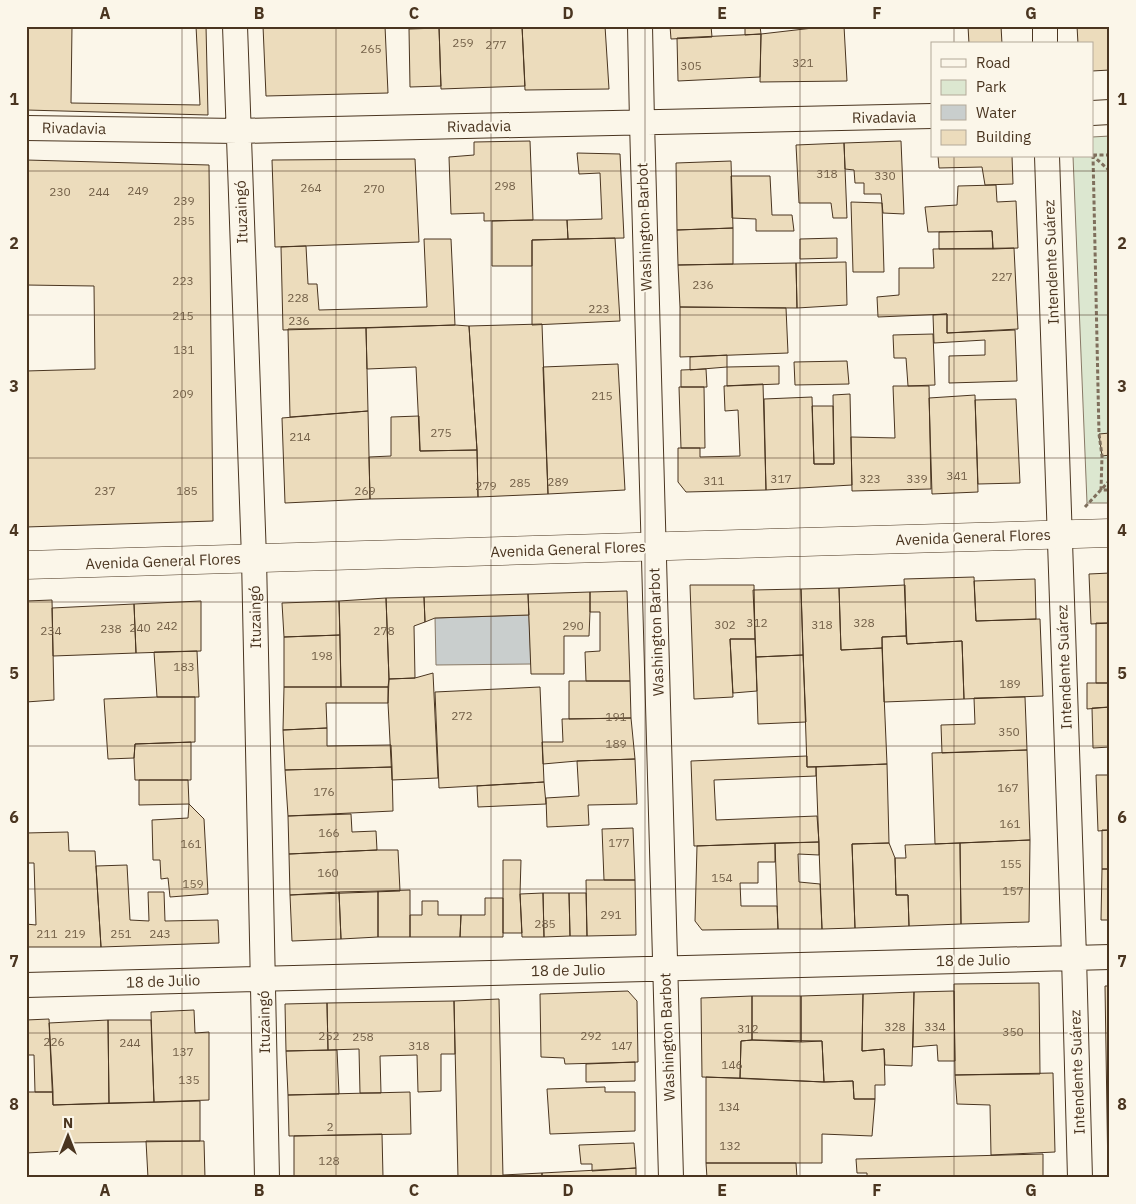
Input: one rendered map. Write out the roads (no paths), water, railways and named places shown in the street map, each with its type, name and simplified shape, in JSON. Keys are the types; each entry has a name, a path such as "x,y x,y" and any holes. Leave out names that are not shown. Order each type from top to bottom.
{"street":[{"name":"Ituzaingó","path":"234,26 254,558 267,1178"},
{"name":"Washington Barbot","path":"640,26 671,1178"},
{"path":"1044,26 1045,42"},
{"path":"1094,113 1110,112"},
{"name":"Rivadavia","path":"26,128 238,131 931,116"},
{"name":"Intendente Suárez","path":"1048,158 1080,1178"},
{"name":"Avenida General Flores","path":"26,565 1110,533"},
{"name":"18 de Julio","path":"26,985 1110,956"}],"water":[{"path":"529,615 531,664 436,665 435,618"}]}
